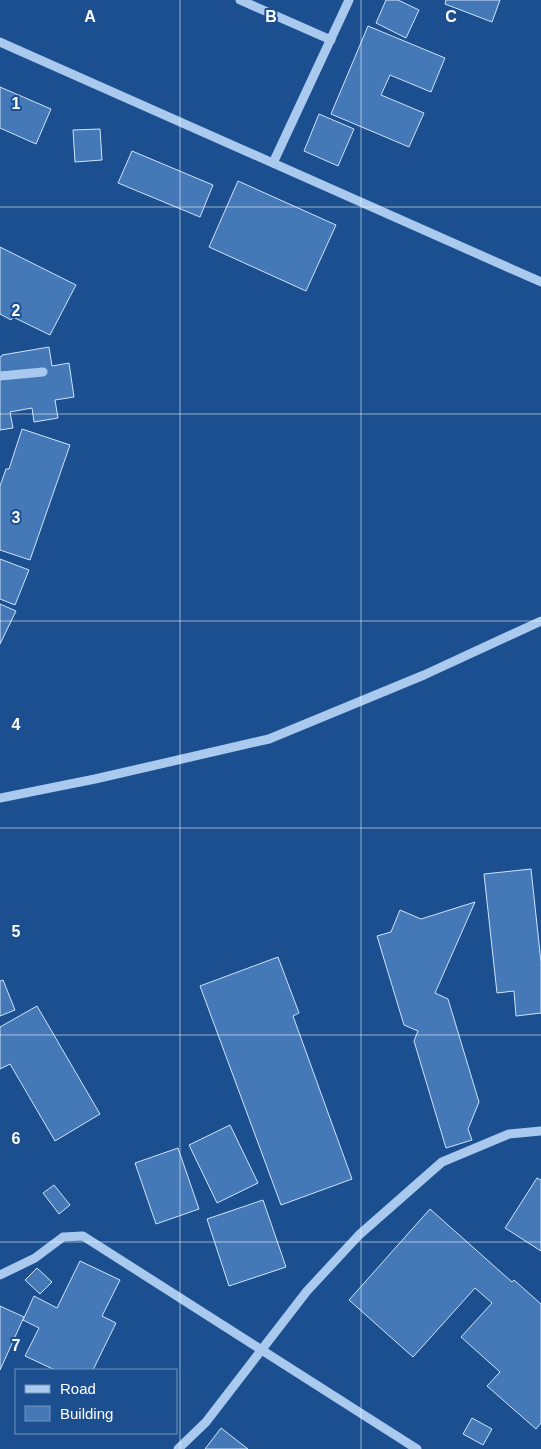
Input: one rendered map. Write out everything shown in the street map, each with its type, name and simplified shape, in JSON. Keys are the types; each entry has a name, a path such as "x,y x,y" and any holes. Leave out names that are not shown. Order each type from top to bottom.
{"street":[{"path":"240,0 331,40"},
{"path":"273,163 349,0"},
{"path":"0,42 541,282"},
{"path":"0,376 44,372"},
{"path":"0,798 95,779 269,739 424,675 541,621"},
{"path":"178,1449 206,1422 307,1291 359,1235 442,1162 509,1134 541,1130"},
{"path":"0,1275 35,1258 63,1237 83,1236 417,1449"}],"building":[{"path":"386,0 398,0 419,10 406,38 376,23"},
{"path":"446,0 500,0 492,22 445,4"},
{"path":"368,26 445,58 431,92 390,75 381,95 424,113 409,147 331,114"},
{"path":"0,87 51,109 36,144 0,128"},
{"path":"319,114 354,129 338,166 304,151"},
{"path":"100,129 102,160 75,162 73,130"},
{"path":"132,151 213,185 200,217 118,183"},
{"path":"238,181 336,225 306,291 209,247"},
{"path":"0,247 76,285 50,335 13,317 11,320 0,314"},
{"path":"49,347 52,366 69,363 74,397 55,400 58,418 34,422 32,408 10,412 13,428 0,430 0,357 2,355"},
{"path":"22,429 70,445 30,560 0,550 0,486 6,469 9,469"},
{"path":"0,559 29,570 15,605 0,599"},
{"path":"0,604 16,611 0,644"},
{"path":"531,869 541,962 541,1013 516,1016 514,991 497,993 484,874"},
{"path":"475,902 435,993 448,999 479,1102 468,1129 472,1140 446,1148 414,1041 418,1031 404,1025 377,936 391,932 400,910 421,919"},
{"path":"278,957 299,1013 293,1016 352,1179 281,1205 200,986"},
{"path":"3,980 15,1010 0,1016 0,981"},
{"path":"37,1006 100,1114 55,1141 10,1064 0,1069 0,1027"},
{"path":"230,1125 258,1183 217,1203 189,1145"},
{"path":"178,1148 199,1209 156,1224 135,1163"},
{"path":"537,1178 541,1180 541,1251 505,1228"},
{"path":"54,1185 70,1205 59,1214 43,1193"},
{"path":"263,1200 286,1267 229,1286 207,1219"},
{"path":"430,1209 512,1282 514,1280 541,1304 541,1423 536,1429 487,1386 500,1372 461,1337 492,1303 475,1288 413,1357 349,1300"},
{"path":"80,1261 120,1280 102,1316 116,1323 93,1369 53,1369 25,1356 39,1328 23,1320 34,1296 57,1308"},
{"path":"37,1268 52,1282 40,1294 25,1280"},
{"path":"0,1306 24,1317 0,1370"},
{"path":"472,1418 492,1429 483,1445 463,1434"},
{"path":"221,1428 248,1449 205,1449"}]}
